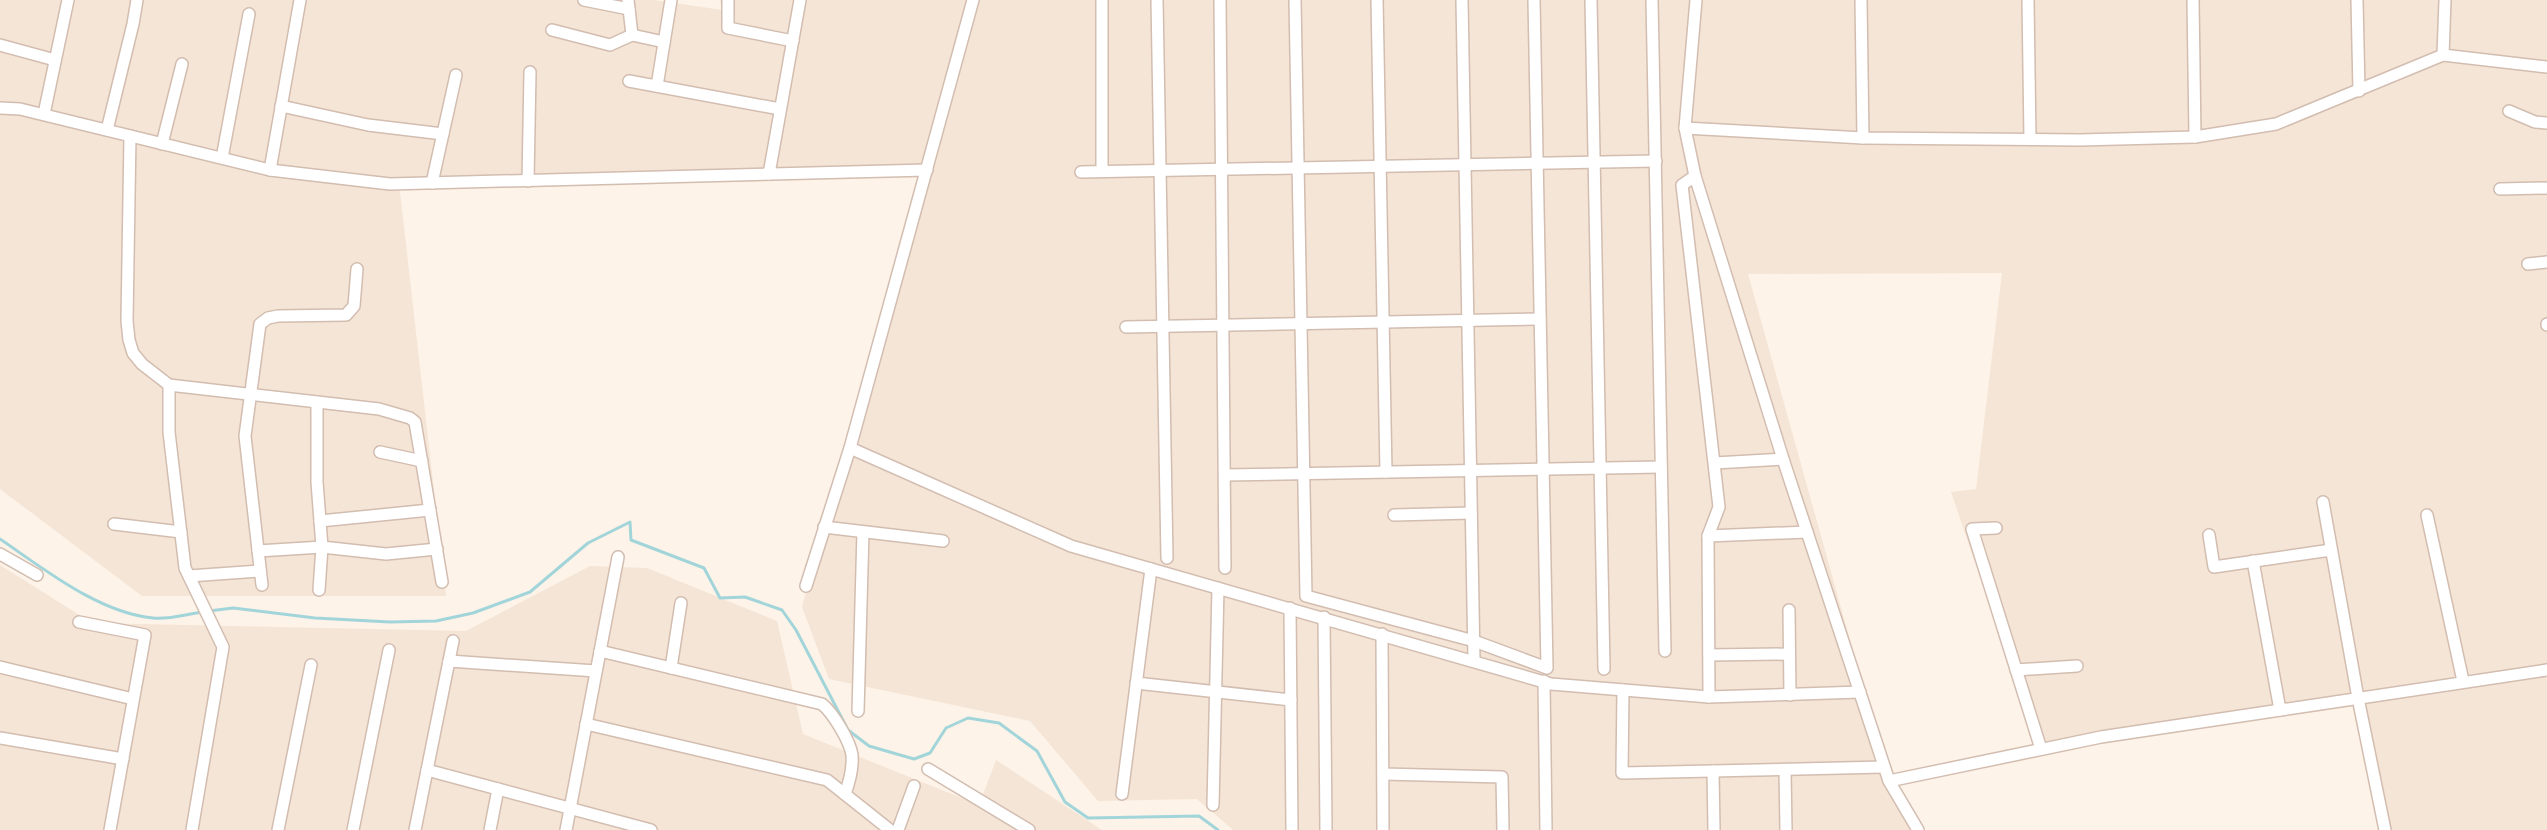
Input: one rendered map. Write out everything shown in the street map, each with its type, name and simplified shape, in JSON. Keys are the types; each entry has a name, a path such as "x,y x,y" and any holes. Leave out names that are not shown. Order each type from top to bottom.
{"street":[{"path":"44,114 68,0"},
{"path":"107,130 137,0"},
{"path":"270,170 300,0"},
{"path":"584,0 629,5 632,35"},
{"path":"657,86 671,0"},
{"path":"728,0 728,28 793,41"},
{"path":"769,174 800,0"},
{"path":"806,586 850,448 973,0"},
{"path":"1102,0 1102,171"},
{"path":"1157,0 1167,558"},
{"path":"1220,0 1226,568"},
{"path":"1295,0 1306,596 1474,641 1546,668 1534,0"},
{"path":"1377,0 1386,472"},
{"path":"1462,0 1474,660"},
{"path":"1591,0 1604,669"},
{"path":"1652,0 1665,650"},
{"path":"1696,0 1685,128 1695,176 1783,460 1884,767 1889,781 1918,830"},
{"path":"1861,0 1863,138"},
{"path":"2028,0 2030,139"},
{"path":"2193,0 2195,137"},
{"path":"2357,0 2359,92"},
{"path":"2443,55 2445,0"},
{"path":"222,158 250,14"},
{"path":"552,30 610,44 632,35 664,42"},
{"path":"0,45 56,60"},
{"path":"1685,128 1863,138 2030,139 2195,137 2276,124 2359,92 2443,55 2547,67"},
{"path":"162,144 182,64"},
{"path":"528,180 530,72"},
{"path":"432,183 456,75"},
{"path":"629,81 780,109"},
{"path":"281,106 368,124 443,134"},
{"path":"0,108 20,108 270,170 390,184 927,170"},
{"path":"2509,111 2535,122 2547,124"},
{"path":"130,136 127,321 129,340 133,353 142,364 169,385 379,409 410,418 415,422 442,582"},
{"path":"1081,172 1656,161"},
{"path":"1695,176 1682,185 1719,507 1708,536 1709,697"},
{"path":"2500,189 2547,188"},
{"path":"2528,264 2547,262"},
{"path":"262,585 245,436 260,324 268,318 278,316 346,315 354,306 357,269"},
{"path":"1126,326 1540,319"},
{"path":"169,385 169,432 185,568 224,647 192,830"},
{"path":"316,402 317,482 322,547 319,590"},
{"path":"850,448 1071,546 1544,681 1709,697 1860,692"},
{"path":"380,452 422,461"},
{"path":"1715,462 1783,460"},
{"path":"1225,475 1661,466"},
{"path":"2323,502 2358,698 2385,830"},
{"path":"320,521 430,510"},
{"path":"1394,515 1471,514"},
{"path":"2427,515 2463,681"},
{"path":"114,524 181,532"},
{"path":"824,527 943,541"},
{"path":"1996,528 1972,529 2041,749"},
{"path":"858,712 863,532"},
{"path":"1708,536 1807,532"},
{"path":"2209,535 2214,566 2331,550"},
{"path":"258,551 322,547 386,554 437,549"},
{"path":"0,554 37,575"},
{"path":"566,830 618,557"},
{"path":"2253,561 2280,710"},
{"path":"1122,794 1151,569"},
{"path":"189,576 260,571"},
{"path":"1213,805 1218,588"},
{"path":"671,668 681,603"},
{"path":"1290,608 1292,830"},
{"path":"1789,610 1790,694"},
{"path":"1324,618 1326,830"},
{"path":"79,622 145,635 110,830"},
{"path":"1382,634 1383,830"},
{"path":"415,830 453,641"},
{"path":"353,830 389,650"},
{"path":"600,651 822,704 832,713 849,745 852,756 844,794"},
{"path":"1709,655 1789,654"},
{"path":"449,661 596,671"},
{"path":"278,830 311,665"},
{"path":"2016,670 2077,666"},
{"path":"0,667 133,699"},
{"path":"1889,781 2101,737 2463,681 2547,670"},
{"path":"1544,681 1546,830"},
{"path":"1136,683 1291,700"},
{"path":"1623,690 1622,773 1884,767"},
{"path":"586,724 827,780 890,830"},
{"path":"0,738 122,759"},
{"path":"928,769 1029,830"},
{"path":"427,770 647,830"},
{"path":"1785,770 1786,830"},
{"path":"1714,771 1714,830"},
{"path":"1383,774 1502,777 1503,830"},
{"path":"898,830 914,786"},
{"path":"490,830 498,789"}],"shaded area":[{"path":"0,0 654,0 722,10 720,0 2547,0 2547,830 2382,830 2356,706 2039,751 1951,492 1976,489 2002,273 1748,274 1889,780 1920,830 1233,830 1197,799 1098,801 1030,721 829,679 802,607 920,173 399,183 446,596 142,596 0,489"},
{"path":"0,565 92,623 466,631 590,566 647,568 777,621 803,734 979,805 996,760 1102,830 0,830"}],"waterway":[{"path":"209,611 233,608 315,618 390,622 436,621 473,613 530,592 588,543 630,522 631,540 704,568 720,598 745,597 782,610 796,630 848,730 869,746 914,759 930,753 946,728 968,718 999,723 1037,751 1065,802 1088,818 1199,816 1218,830"},
{"path":"0,539 73,588 112,608 153,618 171,618 203,612"}]}
